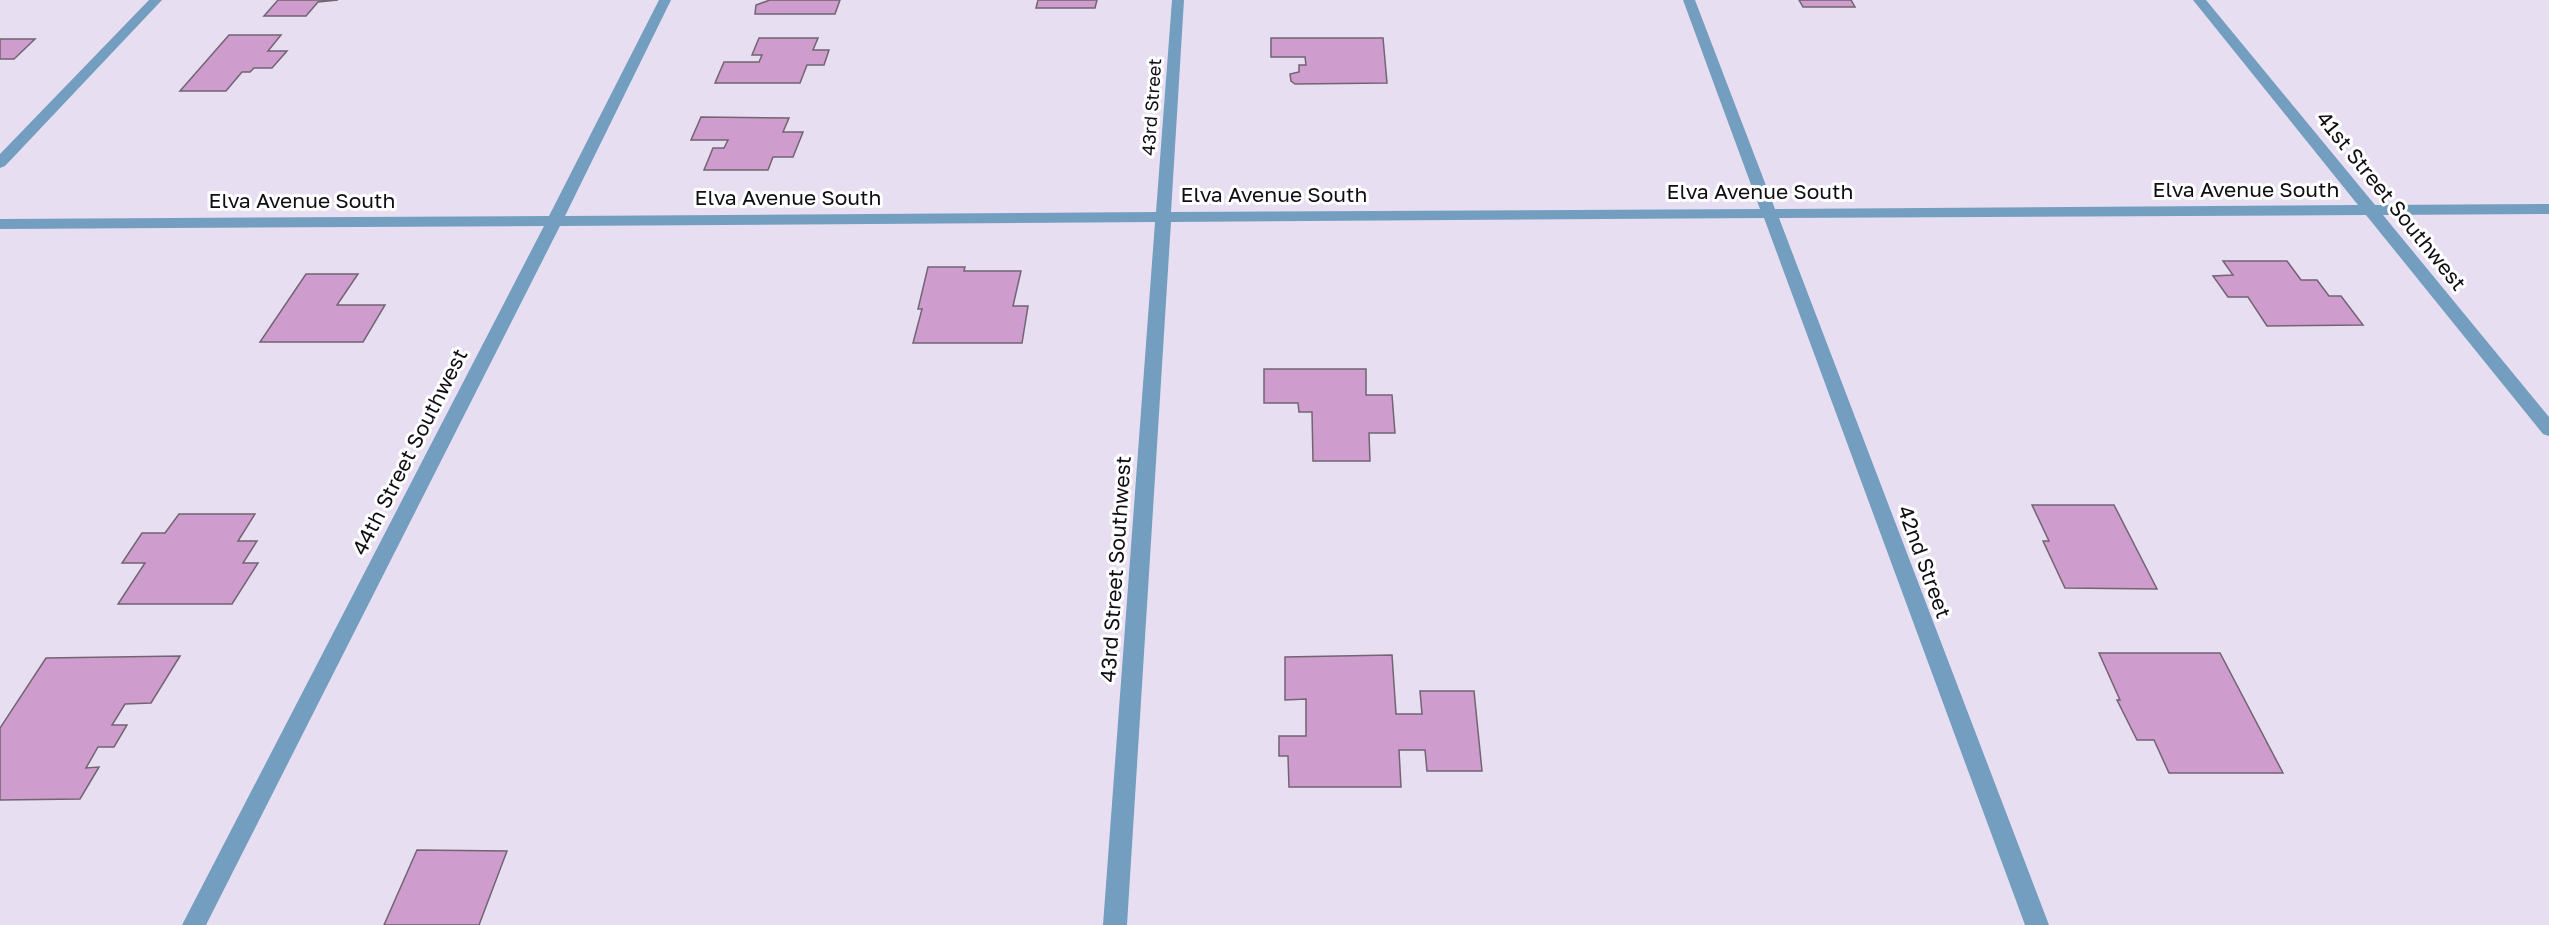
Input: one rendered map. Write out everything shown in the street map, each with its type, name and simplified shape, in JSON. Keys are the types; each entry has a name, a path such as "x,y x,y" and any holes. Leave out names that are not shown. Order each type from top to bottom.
{"street":[{"path":"0,164 156,0"},
{"name":"44th Street Southwest","path":"194,925 555,220 665,0"},
{"name":"43rd Street","path":"1165,217 1164,188 1178,0"},
{"name":"42nd Street","path":"1689,0 2037,925"},
{"name":"41st Street Southwest","path":"2199,0 2549,429"},
{"name":"Elva Avenue South","path":"0,224 2549,209"},
{"name":"43rd Street Southwest","path":"1115,925 1165,217"}],"building":[{"path":"278,0 338,0 318,2 306,16 264,16"},
{"path":"770,0 840,0 835,14 755,14 756,5"},
{"path":"1038,0 1097,0 1095,8 1036,8"},
{"path":"1799,0 1851,0 1855,7 1803,7"},
{"path":"229,35 281,35 268,51 287,51 272,68 254,68 250,72 242,72 226,91 180,91"},
{"path":"759,38 818,38 813,50 829,50 824,65 807,65 800,83 715,83 724,62 759,62 762,55 752,55"},
{"path":"1271,38 1383,38 1387,83 1295,84 1291,81 1290,74 1299,72 1299,65 1306,65 1305,57 1271,57"},
{"path":"0,39 35,39 14,59 0,59"},
{"path":"701,117 789,118 783,132 803,132 793,157 773,157 768,170 704,170 713,148 724,148 728,140 691,140"},
{"path":"2223,261 2287,261 2301,280 2317,280 2329,296 2341,296 2363,325 2267,326 2248,297 2228,297 2213,276 2233,275"},
{"path":"928,267 965,267 964,271 1021,271 1013,306 1028,306 1022,343 913,343 922,309 918,309"},
{"path":"306,274 358,274 337,305 385,305 363,342 260,342"},
{"path":"1264,369 1366,369 1366,395 1392,395 1395,433 1369,433 1370,461 1313,461 1312,412 1299,412 1298,403 1264,403"},
{"path":"2032,505 2114,505 2157,589 2065,588 2043,541 2049,541"},
{"path":"179,514 255,514 238,541 257,541 243,563 258,563 232,604 118,604 145,563 122,563 142,533 165,533"},
{"path":"2099,653 2220,653 2283,773 2169,773 2154,740 2137,740 2117,700 2120,700"},
{"path":"1392,655 1396,714 1422,714 1420,691 1474,691 1482,771 1427,771 1425,750 1399,750 1401,787 1289,787 1288,756 1279,756 1279,736 1306,736 1306,699 1285,700 1285,657"},
{"path":"180,656 151,703 125,704 112,725 127,725 114,747 98,747 86,768 99,767 80,799 0,800 0,728 46,658"},
{"path":"417,850 507,851 479,925 384,925"}]}
